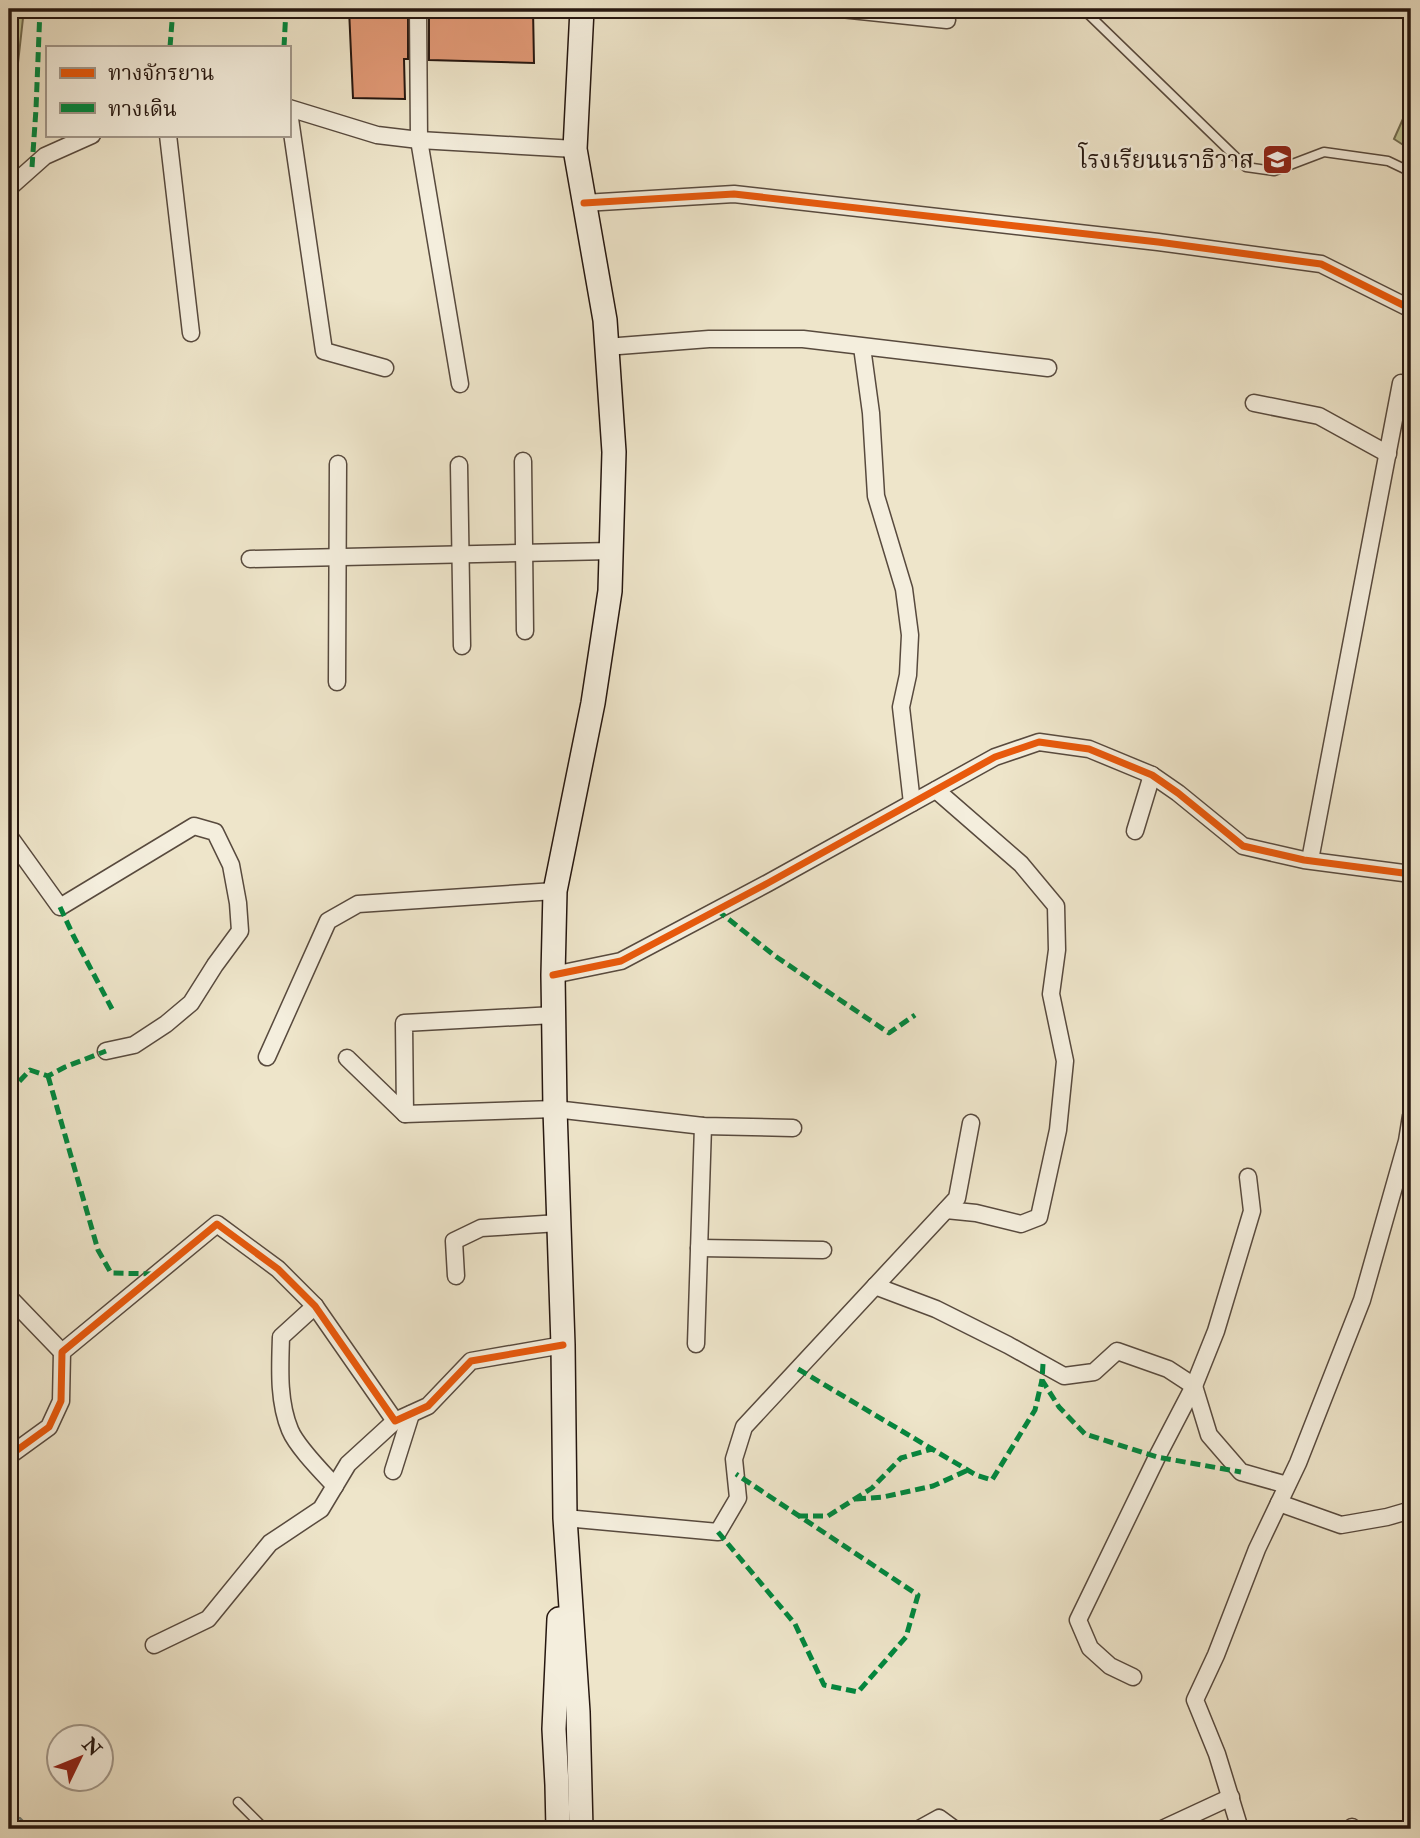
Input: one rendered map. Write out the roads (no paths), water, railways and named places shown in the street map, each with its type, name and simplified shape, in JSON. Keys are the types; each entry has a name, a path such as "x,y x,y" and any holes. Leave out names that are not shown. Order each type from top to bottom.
{"main road":[{"path":"581,1829 579,1712 565,1518 563,1346 555,1109 555,891 593,703 610,591 614,452 604,320 575,149 582,9"},
{"path":"558,1829 554,1729 565,1518"}],"street":[{"path":"418,9 419,140 460,384"},
{"path":"841,9 947,20"},
{"path":"290,110 377,135 575,149"},
{"path":"290,117 324,351 385,368"},
{"path":"9,188 46,156 90,136"},
{"path":"168,136 191,333"},
{"path":"583,203 734,194 1157,242 1321,264 1411,309"},
{"path":"606,346 709,339 803,339 1048,368"},
{"path":"862,347 871,413 876,496 904,589 910,635 908,675 901,707 912,803"},
{"path":"1310,860 1401,383"},
{"path":"1254,403 1319,416 1388,454"},
{"path":"523,461 525,631"},
{"path":"337,682 338,464"},
{"path":"459,465 463,646"},
{"path":"250,559 611,551"},
{"path":"553,975 621,961 995,757 1040,742 1089,749 1152,775 1243,846 1310,860 1411,874"},
{"path":"1135,831 1152,775"},
{"path":"936,790 1021,864 1056,906 1057,950 1051,994 1065,1061 1058,1130 1039,1217 1021,1224 976,1213 946,1210"},
{"path":"9,836 60,907 194,826 215,832 232,865 240,931 191,1003 134,1045 106,1051"},
{"path":"267,1057 328,921 358,904 555,891"},
{"path":"405,1114 404,1023 554,1015"},
{"path":"347,1058 405,1114 555,1109 703,1126 793,1128"},
{"path":"1240,1829 1217,1754 1195,1700 1216,1655 1257,1549 1298,1463 1362,1300 1411,1116"},
{"path":"565,1518 718,1532 738,1498 734,1459 744,1427 957,1198 971,1124"},
{"path":"696,1344 703,1126"},
{"path":"1133,1677 1110,1666 1090,1648 1078,1620 1194,1386 1216,1331 1252,1211 1248,1177"},
{"path":"456,1276 454,1241 481,1228 559,1223"},
{"path":"62,1352 217,1224 278,1269 315,1306 395,1421"},
{"path":"699,1248 823,1250"},
{"path":"875,1286 936,1309 1064,1376 1094,1372 1117,1351 1168,1369 1194,1386 1209,1435 1241,1472 1287,1485"},
{"path":"9,1297 62,1352 61,1401 49,1427 9,1456"},
{"path":"315,1306 281,1337 280,1389 290,1432 335,1486"},
{"path":"155,1645 208,1619 271,1544 321,1509 348,1464 395,1421 428,1406 471,1361 563,1346"},
{"path":"393,1471 411,1414"},
{"path":"1279,1503 1340,1525 1411,1510"},
{"path":"1163,1829 1231,1797"},
{"path":"919,1829 939,1818 954,1829"}],"lane":[{"path":"1083,9 1246,167 1274,171 1324,152 1388,161 1411,172"},
{"path":"238,1802 265,1829"}],"water":[{"path":"12,1817 20,1818 31,1829 9,1829"}],"place":[{"name":"โรงเรียนนราธิวาส","path":"1277,160"}]}
